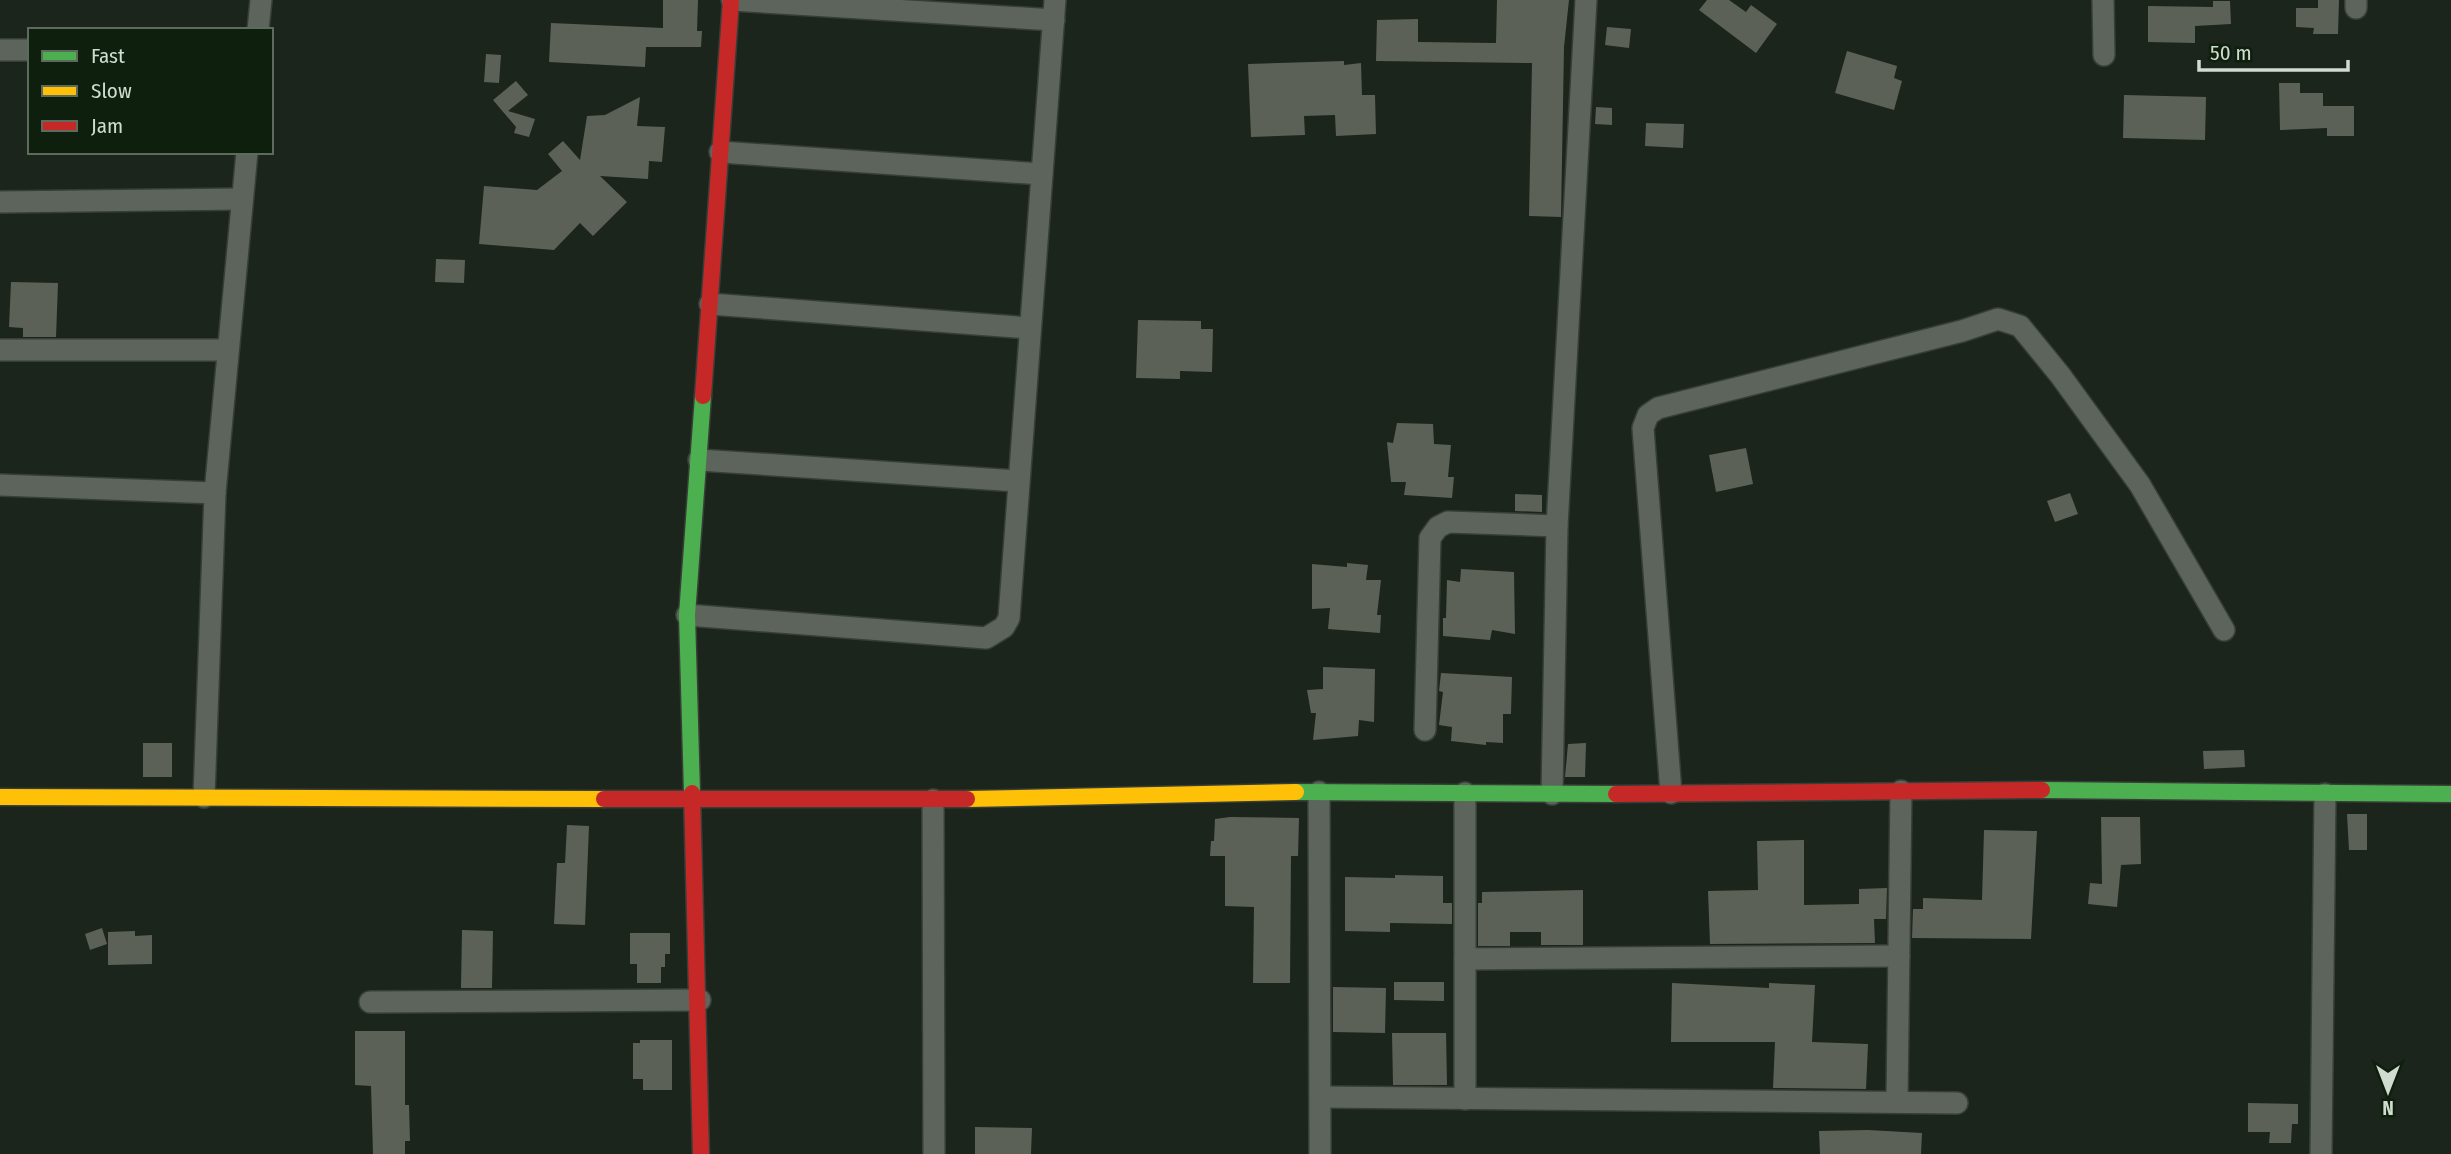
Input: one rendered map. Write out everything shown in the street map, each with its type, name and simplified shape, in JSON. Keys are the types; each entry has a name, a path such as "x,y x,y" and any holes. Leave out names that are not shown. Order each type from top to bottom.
{"street":[{"path":"258,28 261,0"},
{"path":"687,615 986,638 997,634 1009,618 1055,10 732,0 687,615 700,1000 701,1154"},
{"path":"1552,794 1557,526 1586,0"},
{"path":"2103,0 2104,55"},
{"path":"0,50 28,50"},
{"path":"720,152 1042,174"},
{"path":"204,797 215,493 247,154"},
{"path":"0,202 242,199"},
{"path":"710,304 1030,328"},
{"path":"1671,793 1643,428 1648,415 1658,408 1962,331 1984,321 2009,321 2020,326 2060,375 2140,485 2224,630"},
{"path":"0,350 228,350"},
{"path":"699,460 1018,481"},
{"path":"0,485 215,493"},
{"path":"1425,730 1430,538 1438,527 1448,522 1557,526"},
{"path":"0,797 933,800 1319,792 1552,794 2085,790 2451,794"},
{"path":"1898,1101 1901,791"},
{"path":"1319,792 1322,1097 1320,1154"},
{"path":"1465,793 1465,1099"},
{"path":"2321,1154 2325,794"},
{"path":"933,800 934,1154"},
{"path":"1465,959 1899,956"},
{"path":"370,1002 700,1000"},
{"path":"1322,1097 1957,1103"}],"building":[{"path":"663,0 698,0 697,31 702,31 701,47 646,47 645,67 549,62 551,23 663,28"},
{"path":"1497,0 1569,0 1564,47 1561,217 1529,216 1532,63 1376,61 1377,20 1418,19 1418,42 1496,43"},
{"path":"1707,0 1729,0 1746,12 1751,5 1777,24 1756,53 1699,10"},
{"path":"2318,0 2339,0 2338,34 2313,34 2314,28 2296,27 2296,8 2318,8"},
{"path":"2213,1 2230,1 2231,24 2195,26 2195,43 2148,42 2148,6 2213,7"},
{"path":"1607,27 1631,29 1629,48 1605,45"},
{"path":"1847,51 1897,66 1894,78 1902,81 1894,110 1835,93"},
{"path":"486,54 501,55 499,83 484,82"},
{"path":"1344,61 1344,65 1361,63 1362,95 1375,95 1376,134 1336,136 1335,115 1304,116 1305,135 1251,137 1248,64"},
{"path":"516,81 528,95 508,111 535,119 529,137 514,133 516,127 493,100"},
{"path":"2279,83 2300,83 2300,93 2323,93 2323,106 2354,106 2354,136 2327,136 2327,128 2280,130"},
{"path":"2124,95 2206,97 2205,140 2123,138"},
{"path":"640,97 637,126 665,127 662,162 649,161 648,179 600,176 627,202 593,236 580,223 554,250 479,244 484,186 537,190 562,171 548,154 563,141 580,160 587,116 605,115"},
{"path":"1596,107 1612,108 1612,125 1595,124"},
{"path":"1646,123 1684,124 1683,148 1645,146"},
{"path":"436,259 465,260 464,283 435,282"},
{"path":"11,282 58,283 56,337 23,337 23,328 9,327"},
{"path":"1138,320 1201,321 1201,329 1213,329 1212,372 1180,371 1180,379 1136,378"},
{"path":"1397,423 1433,424 1434,444 1451,445 1448,477 1454,477 1452,498 1404,495 1406,482 1391,482 1387,442 1393,443"},
{"path":"1746,448 1753,484 1716,492 1709,455"},
{"path":"2070,493 2078,514 2055,522 2047,501"},
{"path":"1515,494 1542,495 1542,512 1515,511"},
{"path":"1347,563 1368,565 1366,580 1381,580 1377,615 1381,615 1380,633 1328,629 1330,608 1312,609 1312,564 1347,567"},
{"path":"1461,569 1514,572 1515,634 1492,630 1490,640 1443,636 1447,580 1460,582"},
{"path":"1323,667 1375,669 1374,722 1359,720 1358,736 1313,740 1316,713 1311,713 1307,690 1323,689"},
{"path":"1441,673 1512,677 1511,714 1503,714 1503,743 1486,742 1486,745 1451,741 1452,727 1439,725 1443,692 1439,691"},
{"path":"143,743 172,743 172,777 143,777"},
{"path":"1586,743 1585,777 1565,777 1568,744"},
{"path":"2244,750 2245,767 2204,769 2203,751"},
{"path":"2347,814 2367,814 2367,850 2349,850"},
{"path":"2101,817 2140,817 2141,864 2121,865 2117,907 2088,904 2090,883 2102,884"},
{"path":"1299,818 1298,856 1291,856 1290,983 1253,983 1254,907 1225,906 1225,856 1210,856 1215,819"},
{"path":"567,825 589,826 585,925 554,924 557,863 565,863"},
{"path":"1984,830 2037,831 2031,939 1912,938 1913,909 1923,909 1923,898 1982,900"},
{"path":"1804,840 1804,905 1859,904 1859,889 1887,888 1886,919 1874,919 1875,943 1710,944 1708,891 1758,890 1757,841"},
{"path":"1395,875 1443,876 1443,903 1452,903 1452,924 1390,923 1390,932 1345,931 1345,877 1395,878"},
{"path":"1583,890 1583,945 1541,945 1541,932 1510,932 1510,946 1478,946 1478,903 1482,903 1482,892"},
{"path":"102,928 107,944 90,950 85,934"},
{"path":"462,930 493,931 492,988 461,988"},
{"path":"135,931 135,936 152,935 152,964 108,965 108,932"},
{"path":"630,933 670,933 670,954 665,954 665,967 661,967 661,983 637,983 637,964 630,964"},
{"path":"1394,982 1444,982 1444,1001 1394,1000"},
{"path":"1672,983 1769,988 1769,983 1815,985 1812,1042 1868,1044 1866,1089 1773,1088 1775,1042 1671,1042"},
{"path":"1333,987 1386,988 1385,1033 1333,1032"},
{"path":"355,1031 405,1031 405,1105 409,1105 410,1141 405,1141 405,1154 373,1154 371,1086 355,1085"},
{"path":"1392,1033 1446,1033 1447,1085 1393,1085"},
{"path":"640,1040 672,1040 672,1090 643,1090 643,1079 633,1079 633,1043 640,1043"},
{"path":"2248,1103 2298,1104 2298,1124 2292,1124 2291,1143 2269,1143 2270,1132 2248,1132"},
{"path":"975,1127 1032,1128 1031,1154 975,1154"},
{"path":"1819,1131 1922,1133 1921,1154 1820,1154"}],"traffic: fast":[{"path":"692,793 687,615 703,396"},
{"path":"2042,790 2451,794"},
{"path":"1296,792 1616,794"}],"traffic: slow":[{"path":"967,799 1296,792"},
{"path":"0,797 604,799"}],"traffic: jam":[{"path":"703,396 731,0"},
{"path":"1616,794 2042,790"},
{"path":"692,793 701,1154"},
{"path":"604,799 967,799"}]}
